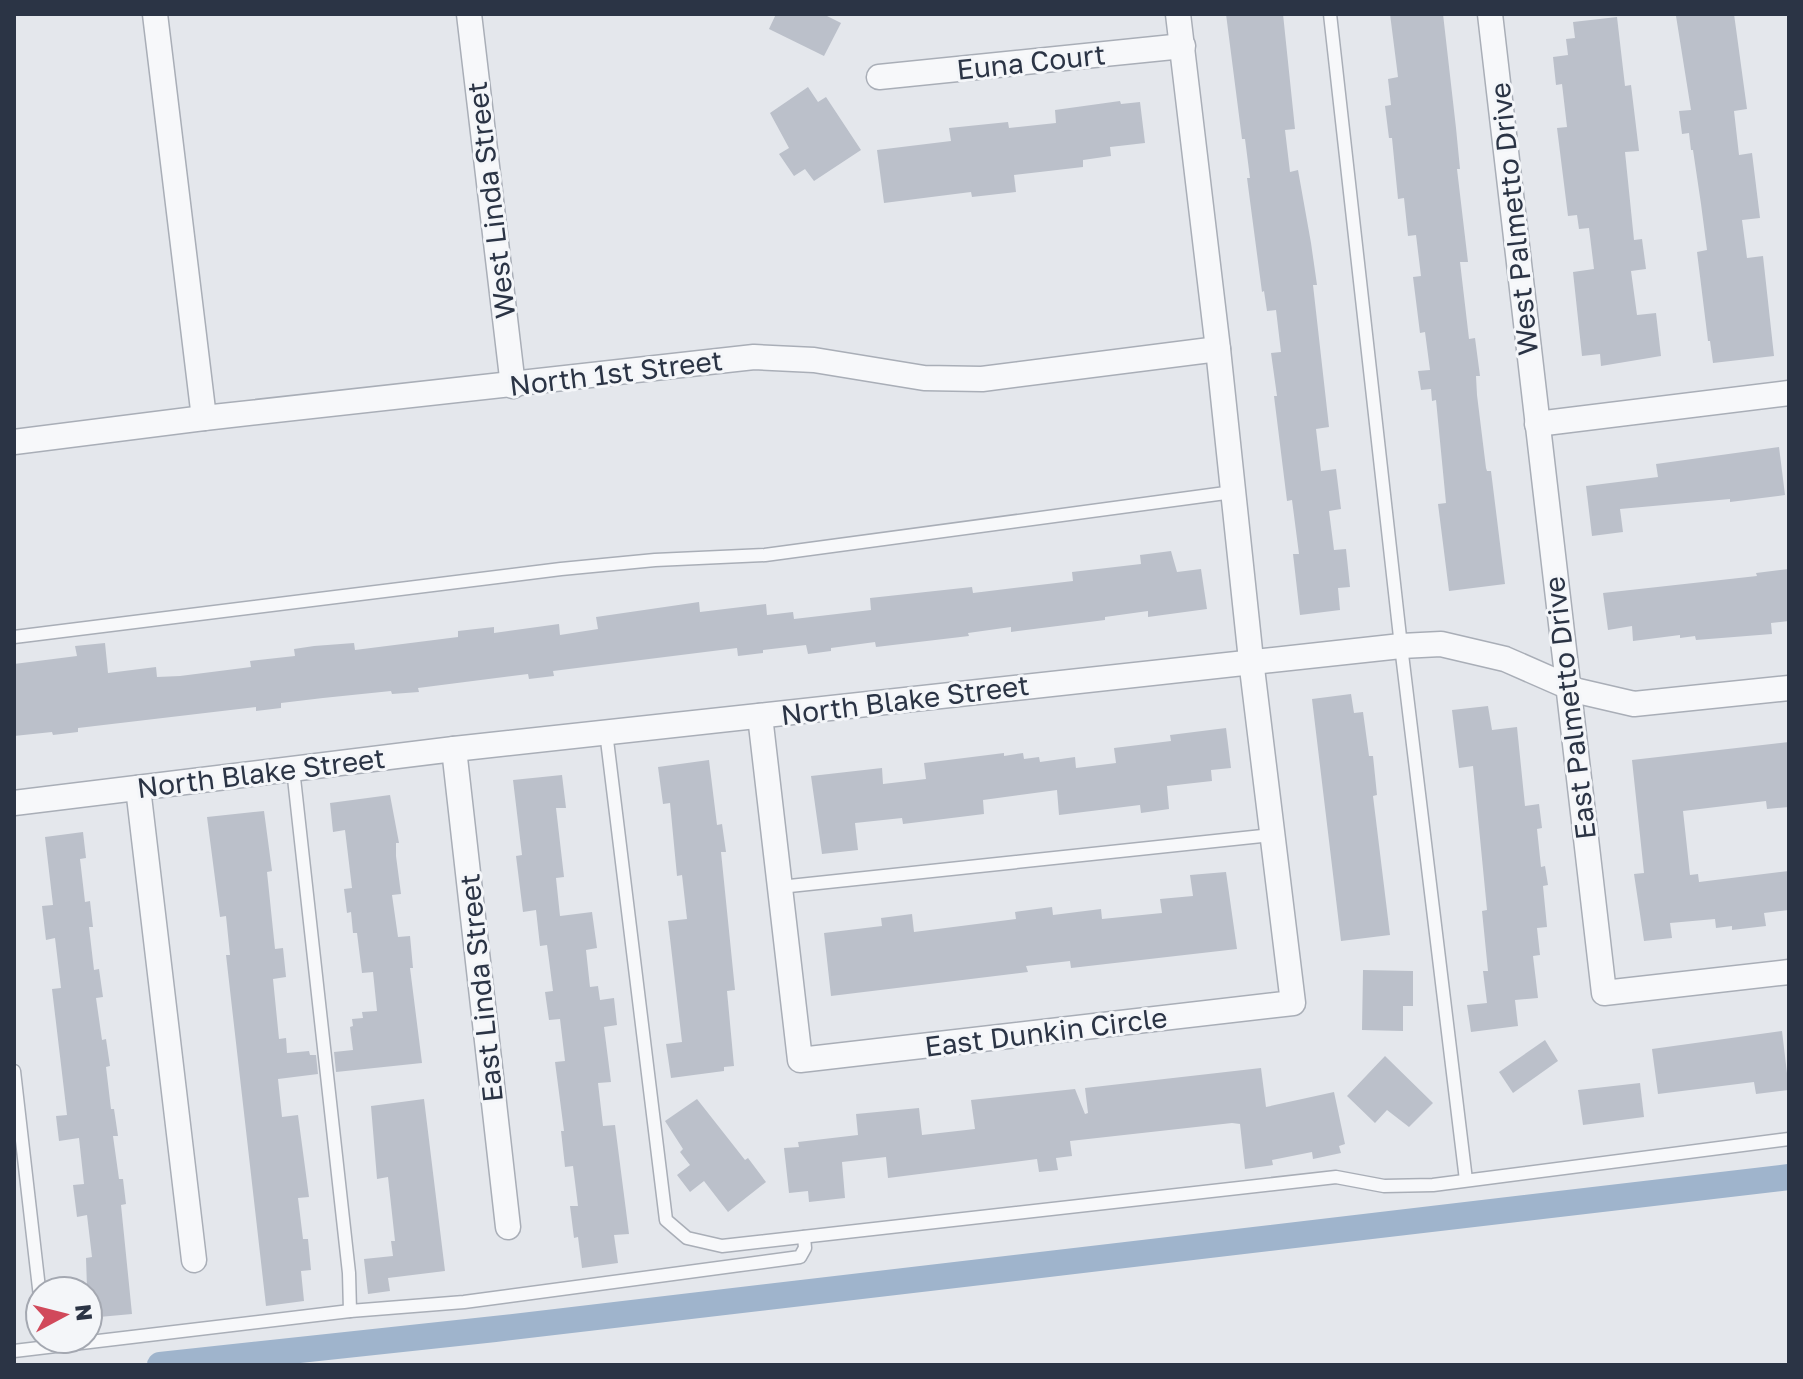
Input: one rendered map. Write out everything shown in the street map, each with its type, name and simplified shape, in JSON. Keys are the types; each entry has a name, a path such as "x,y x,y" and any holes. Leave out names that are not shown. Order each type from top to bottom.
{"street":[{"path":"155,14 204,418"},
{"name":"West Linda Street","path":"469,14 513,386"},
{"name":"East Dunkin Circle","path":"760,716 800,1060 1293,1003 1178,14"},
{"name":"West Palmetto Drive","path":"1490,14 1537,424"},
{"name":"Euna Court","path":"879,77 1183,46"},
{"name":"North 1st Street","path":"14,442 754,357 814,360 924,378 982,379 1218,349"},
{"path":"1537,424 1789,393"},
{"name":"East Palmetto Drive","path":"1537,424 1604,993 1789,972"},
{"name":"North Blake Street","path":"14,803 454,749 1401,646 1441,644 1492,656 1578,691 1634,704 1789,688"},
{"name":"East Linda Street","path":"454,749 508,1227"},
{"path":"138,788 194,1260"}],"lane":[{"path":"1330,14 1401,646 1466,1180"},
{"path":"14,637 561,569 655,560 765,555 1233,492"},
{"path":"606,732 666,1220 687,1238 722,1246 1336,1177 1384,1186 1433,1185 1789,1139"},
{"path":"293,769 349,1273 350,1311"},
{"path":"780,887 1272,835"},
{"path":"14,1071 37,1275"},
{"path":"104,1337 464,1302 800,1257 805,1248 804,1237"}],"building":[{"path":"776,14 823,14 841,23 824,56 769,29"},
{"path":"1226,14 1283,14 1295,129 1285,130 1290,172 1298,170 1311,243 1329,427 1316,429 1321,471 1336,469 1341,509 1329,511 1334,550 1346,549 1350,587 1338,588 1340,610 1300,615 1293,554 1299,554 1292,500 1287,501 1274,396 1277,396 1271,353 1281,352 1276,310 1267,311 1262,292 1245,139 1242,139"},
{"path":"1390,14 1443,14 1468,262 1460,262 1469,339 1475,338 1480,376 1476,376 1477,395 1486,468 1491,471 1505,584 1449,591 1438,504 1446,503 1436,400 1432,401 1431,389 1421,390 1418,371 1430,370 1425,332 1420,333 1413,277 1421,276 1416,235 1408,236 1404,198 1398,199 1392,138 1389,138 1385,106 1391,105 1388,79 1398,77"},
{"path":"1734,14 1747,109 1734,111 1739,155 1752,153 1760,218 1742,220 1747,258 1763,256 1774,356 1713,363 1697,252 1707,250 1701,204 1689,133 1682,134 1679,111 1691,110 1676,16"},
{"path":"1617,17 1625,86 1631,85 1639,151 1625,152 1634,240 1642,239 1646,269 1631,271 1637,315 1656,313 1661,356 1601,366 1600,354 1582,356 1573,272 1594,269 1589,228 1579,229 1577,215 1568,216 1557,128 1567,127 1562,84 1556,85 1553,57 1568,55 1566,39 1575,38 1573,22"},
{"path":"808,87 818,102 826,97 861,150 814,181 805,169 794,176 779,154 789,148 770,113"},
{"path":"1120,101 1121,104 1140,102 1145,143 1110,147 1111,156 1083,160 1083,167 1014,175 1016,192 972,197 971,192 884,203 877,150 951,141 949,128 1008,122 1009,128 1056,123 1055,110"},
{"path":"1779,447 1785,495 1620,509 1623,532 1592,536 1586,486 1658,477 1656,464"},
{"path":"1171,551 1177,572 1201,569 1207,609 1148,617 1148,611 1011,632 1011,627 968,633 969,636 876,647 875,642 808,654 806,645 738,656 737,648 553,671 554,676 529,679 528,674 418,688 419,692 392,694 391,691 323,698 281,703 281,708 256,711 256,707 78,728 78,732 53,735 52,732 14,736 14,664 77,656 75,646 105,643 108,673 156,667 157,677 180,676 251,667 250,661 295,656 294,649 314,646 354,643 355,650 458,637 458,631 494,627 494,633 559,624 560,635 598,629 596,617 699,602 700,612 766,604 767,615 793,612 794,619 871,610 870,598 972,587 973,593 1073,581 1072,572 1141,564 1140,555"},
{"path":"1789,569 1789,621 1771,623 1772,634 1696,640 1695,636 1680,638 1680,635 1633,641 1632,626 1608,630 1603,593 1757,576 1756,573"},
{"path":"1351,694 1354,713 1363,712 1369,756 1373,756 1377,795 1373,796 1390,935 1341,941 1312,699"},
{"path":"1488,706 1492,730 1517,727 1525,806 1539,804 1542,828 1537,829 1541,867 1545,866 1548,885 1543,886 1547,927 1537,928 1540,955 1533,956 1538,998 1515,1000 1518,1026 1471,1032 1467,1005 1487,1003 1483,971 1488,971 1482,911 1487,910 1473,766 1459,768 1452,710"},
{"path":"1226,728 1231,768 1211,770 1212,781 1167,786 1169,809 1141,813 1140,805 1059,815 1057,790 983,800 984,814 903,824 902,818 855,823 858,850 822,854 811,776 882,768 883,784 926,779 924,763 1004,753 1004,756 1023,753 1024,759 1039,757 1040,762 1075,757 1076,768 1116,763 1114,748 1171,741 1170,735"},
{"path":"1789,742 1789,807 1767,809 1766,801 1683,811 1690,875 1698,874 1699,882 1789,871 1789,910 1764,913 1766,926 1732,930 1732,926 1716,928 1715,919 1670,923 1672,938 1644,941 1634,874 1644,873 1632,760"},
{"path":"709,760 717,825 722,824 726,852 721,852 735,990 727,991 734,1066 724,1067 724,1071 671,1078 666,1044 682,1042 668,921 687,919 682,875 677,876 670,803 663,804 658,767"},
{"path":"562,775 566,808 556,808 564,877 556,878 560,916 592,912 597,948 586,950 590,987 598,986 600,1000 614,998 617,1025 604,1027 611,1082 598,1083 603,1126 615,1125 629,1234 614,1235 618,1263 582,1268 570,1206 578,1206 573,1166 565,1167 561,1131 564,1131 555,1062 565,1061 560,1019 549,1020 545,992 553,991 547,945 540,946 536,910 523,912 516,856 522,855 513,780"},
{"path":"390,795 399,843 396,843 396,856 401,894 392,895 398,937 410,936 413,968 410,968 422,1063 336,1072 334,1052 353,1050 352,1019 363,1018 362,1012 377,1011 373,972 362,973 357,933 353,933 351,912 347,913 344,889 352,888 345,830 333,832 330,803"},
{"path":"264,811 272,871 267,872 275,949 283,948 286,977 273,979 279,1039 286,1038 287,1053 309,1051 310,1055 316,1055 318,1074 278,1079 282,1117 298,1115 309,1197 298,1198 303,1239 308,1239 311,1270 301,1271 304,1301 266,1306 226,955 230,955 226,916 220,917 207,817"},
{"path":"83,832 86,858 80,859 85,902 90,901 93,927 89,927 94,970 99,969 103,997 96,998 102,1040 106,1039 110,1066 106,1067 118,1136 113,1136 126,1204 121,1205 132,1314 104,1317 104,1275 87,1275 86,1258 92,1257 87,1215 77,1217 73,1185 84,1184 79,1138 59,1141 56,1116 67,1115 52,989 61,988 55,938 46,940 42,906 53,905 45,837"},
{"path":"1226,872 1237,949 1071,968 1070,961 1026,966 1028,972 831,996 824,933 882,926 881,918 912,914 914,932 1016,919 1015,912 1052,907 1053,915 1101,909 1102,919 1162,913 1160,899 1193,896 1190,875"},
{"path":"1363,970 1413,971 1413,1006 1403,1006 1403,1031 1362,1030"},
{"path":"1782,1031 1789,1090 1756,1094 1754,1082 1658,1094 1652,1049"},
{"path":"1545,1040 1558,1061 1513,1093 1499,1072"},
{"path":"1385,1056 1433,1103 1409,1127 1387,1110 1375,1123 1347,1096"},
{"path":"1261,1068 1266,1107 1334,1092 1345,1144 1339,1146 1341,1153 1313,1159 1312,1152 1272,1160 1273,1165 1245,1169 1240,1124 1232,1123 1070,1141 1072,1156 1056,1158 1058,1170 1039,1172 1037,1159 888,1178 886,1157 842,1162 845,1198 809,1202 808,1191 789,1193 784,1148 799,1147 798,1142 858,1135 856,1114 919,1108 922,1135 975,1129 971,1100 1075,1089 1085,1114 1088,1113 1085,1088"},
{"path":"1640,1083 1644,1117 1583,1125 1578,1090"},
{"path":"424,1099 445,1271 388,1278 390,1291 368,1294 364,1259 393,1256 391,1241 395,1241 388,1177 377,1179 371,1106"},
{"path":"697,1099 766,1182 728,1212 704,1181 690,1192 677,1175 690,1165 665,1121"}],"waterway":[{"path":"160,1365 495,1329 1789,1177"}]}
